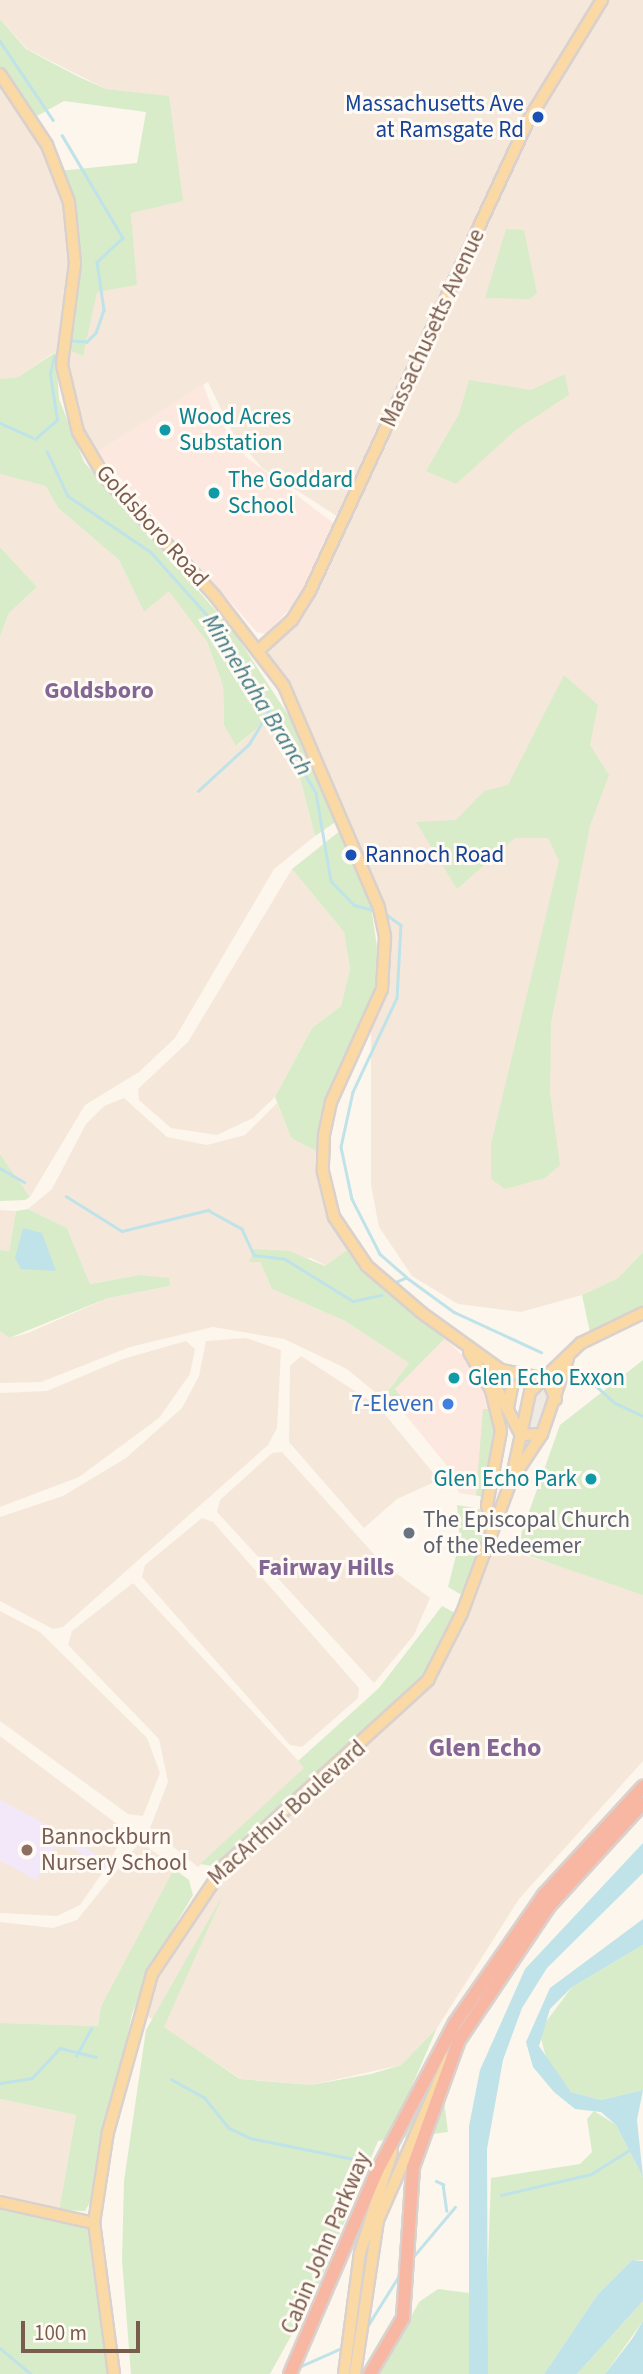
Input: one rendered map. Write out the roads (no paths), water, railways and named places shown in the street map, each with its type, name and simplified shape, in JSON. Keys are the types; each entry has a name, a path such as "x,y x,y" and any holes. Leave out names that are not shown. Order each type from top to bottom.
{"highway":[{"name":"Cabin John Parkway","path":"290,2374 315,2323 378,2169 494,1963 544,1895 643,1787"},
{"path":"370,2374 399,2329 408,2291 408,2213 418,2147 459,2040 549,1906 643,1803"}],"main road":[{"name":"Massachusetts Avenue","path":"259,650 292,620 310,591 529,119 602,0"},
{"name":"Goldsboro Road","path":"0,74 47,145 69,202 75,263 62,365 78,432 104,476 259,650 302,717 380,912 382,989 331,1102 323,1145 326,1188 341,1229 367,1266 467,1350 501,1370 541,1376"},
{"name":"MacArthur Boulevard","path":"114,2374 94,2223 132,2031 169,1940 225,1865 428,1680 511,1481 518,1429 541,1376 573,1349 643,1313"},
{"name":"MacArthur Boulevard","path":"511,1481 542,1434 556,1399 558,1378 573,1349"},
{"name":"Goldsboro Road","path":"467,1350 509,1406 518,1429"},
{"path":"467,1350 491,1390 501,1431"},
{"path":"492,1532 487,1505 512,1387 501,1370"},
{"path":"541,1376 551,1382 556,1399"},
{"path":"518,1429 527,1439 542,1434"},
{"path":"355,2374 366,2274 398,2164 459,2040"},
{"path":"344,2374 354,2281 402,2129"},
{"path":"0,2202 94,2223"}],"water":[{"path":"23,1228 42,1233 56,1271 21,1269 15,1258"},
{"path":"643,1843 643,1873 547,1968 522,2008 503,2060 487,2149 488,2374 469,2374 469,2126 480,2070 525,1969"},
{"path":"643,1919 643,1945 572,1987 550,2009 539,2046 571,2092 601,2100 643,2090 637,2120 643,2177 616,2125 601,2112 575,2109 554,2092 533,2067 526,2042 550,1988"},
{"path":"632,2260 643,2261 643,2301 577,2374 544,2374 598,2294"},
{"path":"643,2321 643,2374 605,2374 632,2339"}],"waterway":[{"name":"Minnehaha Branch","path":"0,41 53,120"},
{"name":"Minnehaha Branch","path":"62,135 123,238 97,262 104,310 96,333 87,342 71,341"},
{"name":"Minnehaha Branch","path":"35,439 57,420 50,374 54,356"},
{"path":"0,423 32,437"},
{"name":"Minnehaha Branch","path":"47,451 68,496 151,552 214,623 316,793 331,881 354,905 376,911"},
{"path":"198,791 249,744 270,709"},
{"name":"Minnehaha Branch","path":"383,912 401,925 397,998 353,1092 341,1147 352,1199 380,1254 406,1277 454,1312 541,1352"},
{"path":"0,1168 24,1182"},
{"path":"66,1196 122,1231 208,1210 242,1229 254,1255 285,1259 353,1301 381,1295"},
{"path":"396,1282 405,1278"},
{"name":"Minnehaha Branch","path":"584,1375 615,1403 643,1416"},
{"path":"76,2056 91,2029"},
{"path":"0,2083 32,2078 60,2048 96,2057"},
{"path":"171,2079 204,2097 229,2128 250,2138 363,2161"},
{"path":"501,2195 591,2174 631,2149"},
{"path":"436,2181 443,2184 447,2211"},
{"path":"413,2257 455,2207"},
{"path":"365,2330 400,2274"},
{"path":"299,2367 344,2347"},
{"path":"0,2348 31,2374"}],"place":[{"name":"Massachusetts Ave at Ramsgate Rd","path":"538,117"},
{"name":"Wood Acres Substation","path":"165,430"},
{"name":"The Goddard School","path":"214,493"},
{"name":"Rannoch Road","path":"351,855"},
{"name":"Glen Echo Exxon","path":"454,1378"},
{"name":"7-Eleven","path":"448,1404"},
{"name":"Glen Echo Park","path":"591,1479"},
{"name":"The Episcopal Church of the Redeemer","path":"409,1533"},
{"name":"Bannockburn Nursery School","path":"27,1850"}],"district":[{"name":"Goldsboro","path":"99,691"},
{"name":"Fairway Hills","path":"326,1568"},
{"name":"Glen Echo","path":"485,1748"}]}
